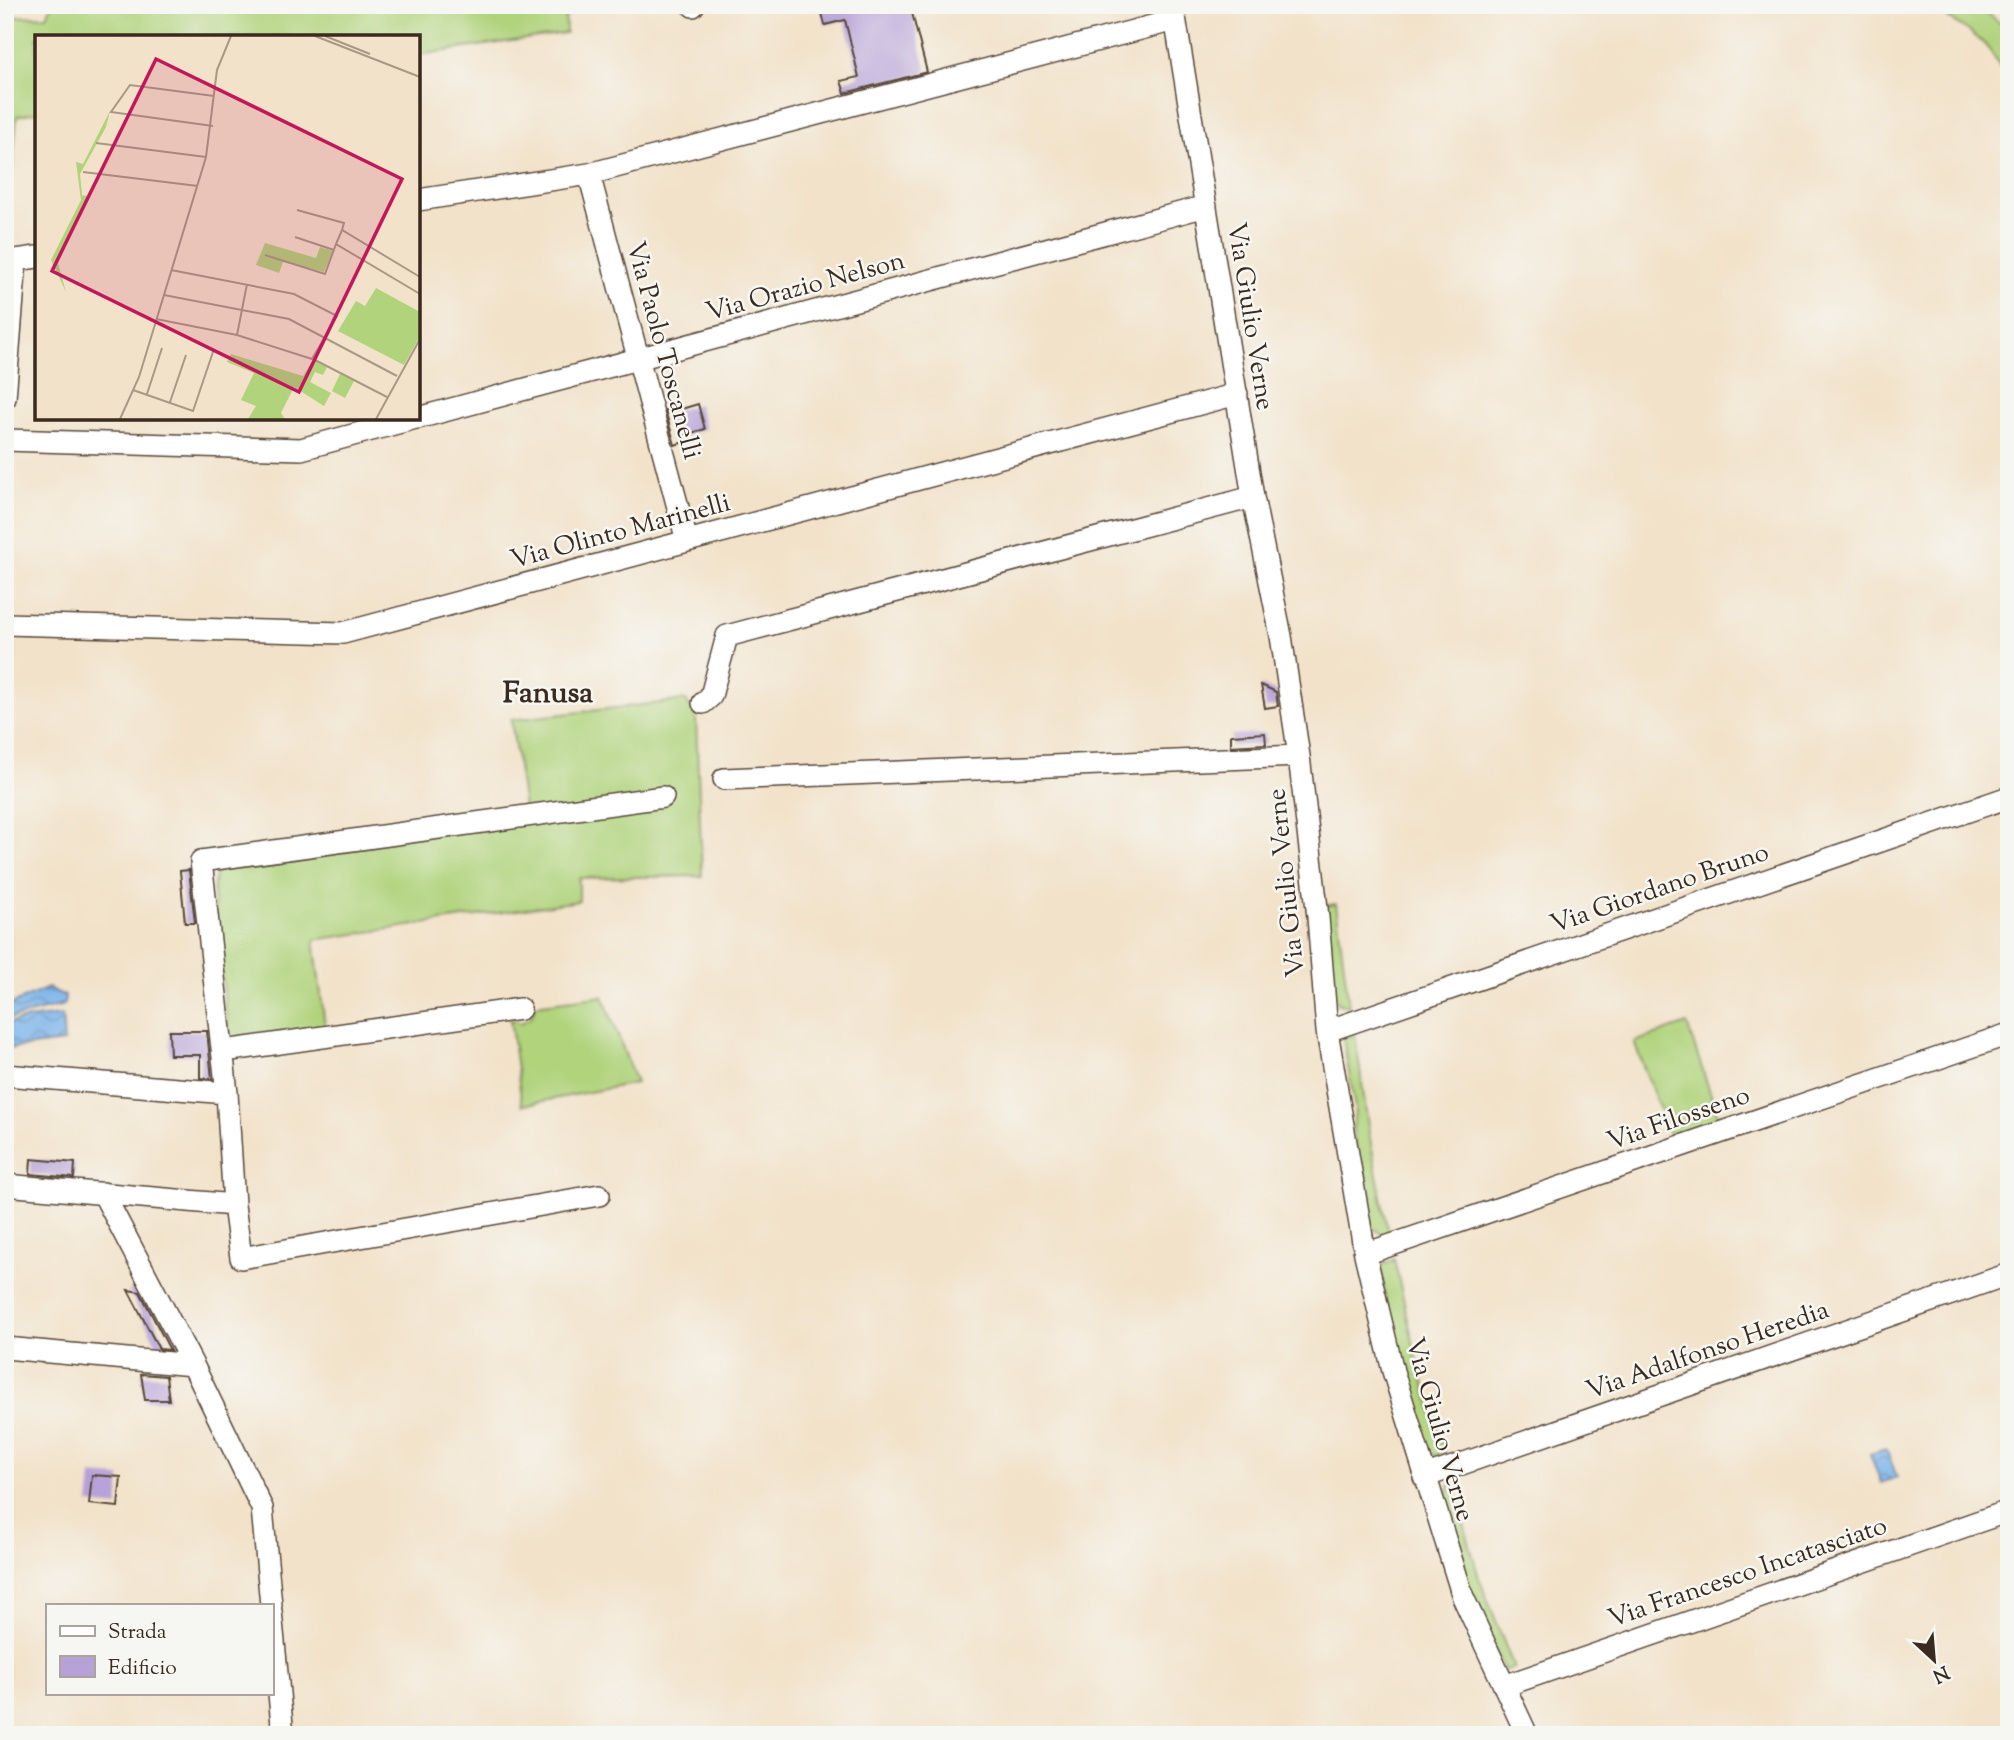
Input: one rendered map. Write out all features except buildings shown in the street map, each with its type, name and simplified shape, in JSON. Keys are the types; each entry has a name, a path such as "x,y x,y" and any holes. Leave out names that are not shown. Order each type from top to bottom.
{"street":[{"path":"420,200 589,174 1174,12"},
{"name":"Via Giulio Verne","path":"1174,12 1253,497 1281,636 1299,756 1318,916 1327,1031 1365,1254 1393,1371 1463,1597 1527,1735"},
{"name":"Via Paolo Toscanelli","path":"589,174 687,541"},
{"name":"Via Orazio Nelson","path":"420,417 1206,206"},
{"path":"5,398 16,260 35,257"},
{"name":"Via Olinto Marinelli","path":"5,624 343,633 1237,394"},
{"name":"Via Orazio Nelson","path":"5,440 301,449 410,420"},
{"path":"703,702 710,696 727,636 1253,497"},
{"path":"724,779 1299,756"},
{"path":"599,1195 241,1258 234,1205 224,1051 201,861 663,797"},
{"name":"Via Giordano Bruno","path":"1327,1031 2009,797"},
{"path":"224,1051 520,1009"},
{"name":"Via Filosseno","path":"1365,1254 2009,1034"},
{"path":"5,1075 227,1093"},
{"path":"5,1185 234,1205"},
{"path":"103,1193 193,1364 262,1508 271,1604"},
{"name":"Via Adalfonso Heredia","path":"1424,1478 2009,1274"},
{"path":"5,1348 193,1364"},
{"name":"Via Francesco Incatasciato","path":"1504,1686 2009,1511"},
{"path":"273,1634 282,1735"}],"green space":[{"path":"52,5 565,5 566,33 420,55 420,35 35,35 35,112 17,116 5,254 5,17 47,16"},
{"path":"1924,5 1976,5 2009,30 2009,97 1998,63 1990,50 1955,22"},
{"path":"686,700 696,718 702,876 579,878 579,901 314,940 325,1026 229,1041 213,894 215,875 221,868 524,807 511,720"},
{"path":"1336,904 1349,1006 1339,1004 1333,997 1323,906"},
{"path":"603,996 636,1083 522,1105 510,1019 521,1023 532,1016 535,1005"},
{"path":"1687,1024 1719,1119 1670,1136 1634,1042"},
{"path":"1355,1034 1369,1133 1388,1233 1382,1235 1372,1227 1370,1221 1353,1131 1355,1108 1343,1037"},
{"path":"1394,1259 1417,1359 1445,1453 1435,1456 1427,1452 1408,1390 1385,1297 1381,1266"},
{"path":"1452,1481 1479,1578 1514,1668 1504,1670 1464,1574 1449,1517 1447,1496"}],"water":[{"path":"48,988 65,996 64,1005 5,1020 5,1007"},
{"path":"62,1015 64,1042 5,1049 5,1024"},
{"path":"1886,1449 1897,1477 1881,1483 1870,1454"}],"district":[{"name":"Fanusa","path":"548,692"}]}
